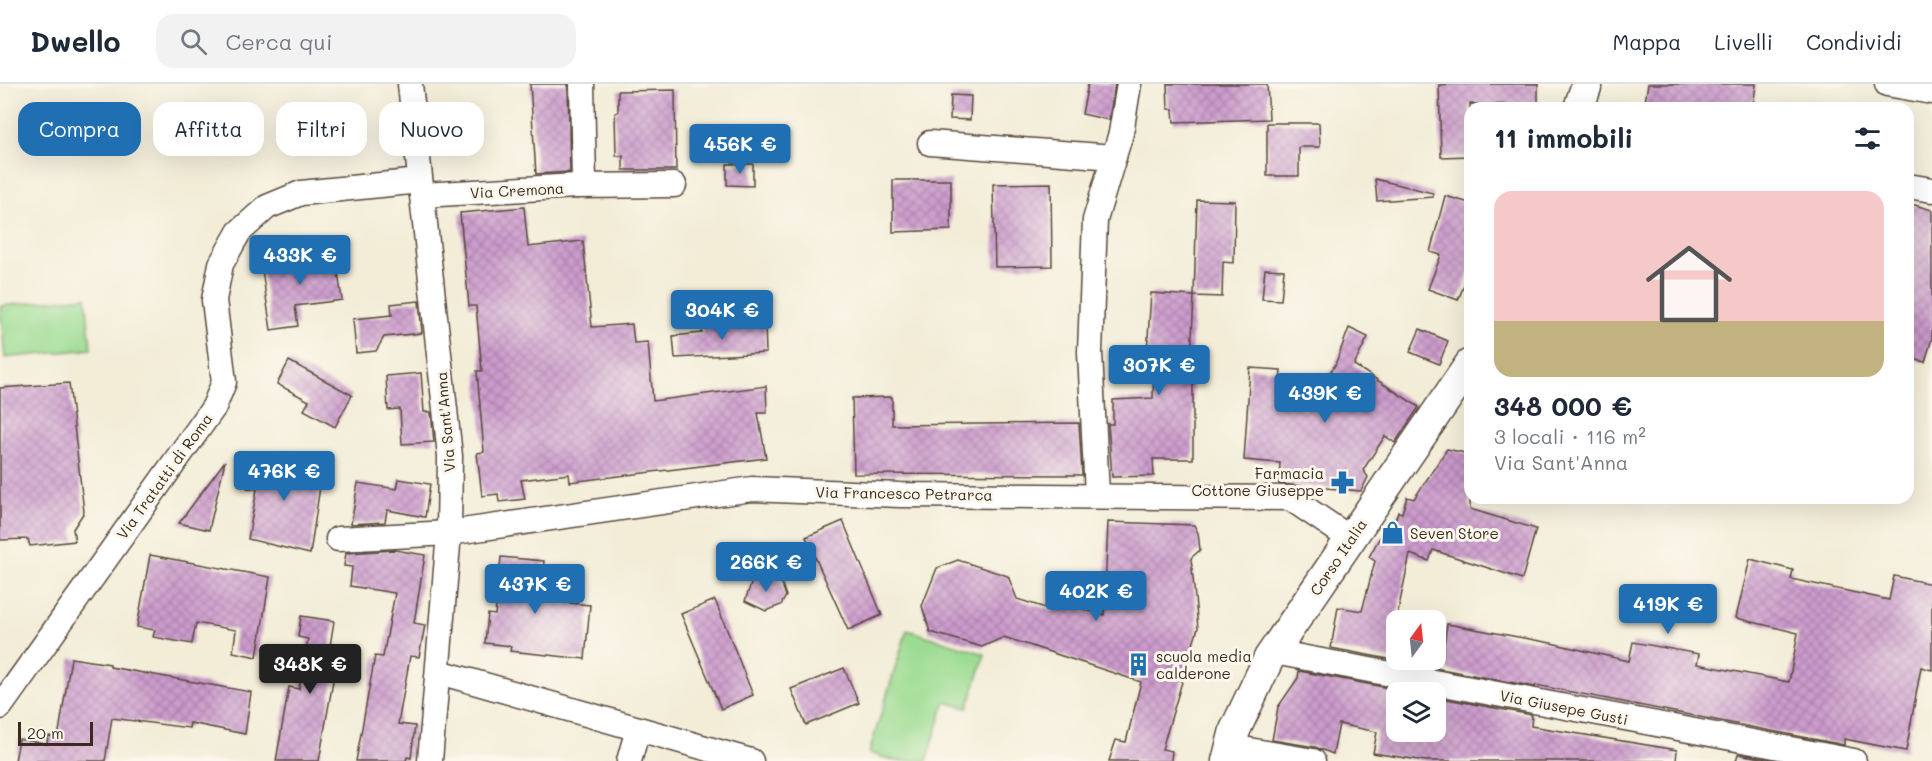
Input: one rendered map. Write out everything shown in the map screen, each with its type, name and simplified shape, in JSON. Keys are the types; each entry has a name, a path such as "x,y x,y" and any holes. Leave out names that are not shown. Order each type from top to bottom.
{"street":[{"name":"Via Sant'Anna","path":"410,84 450,456 448,533 439,672 430,761"},
{"name":"Via Cremona","path":"421,188 576,186 584,183 582,84"},
{"path":"1097,495 1090,352 1095,220 1114,157 1129,84"},
{"path":"1581,102 1587,84"},
{"path":"1887,84 1932,92"},
{"path":"930,143 1114,157"},
{"path":"576,186 674,184"},
{"path":"1914,187 1932,190"},
{"name":"Via Tratatti di Roma","path":"0,706 214,407 224,382 214,300 221,264 239,232 267,207 301,193 421,188"},
{"name":"Corso Italia","path":"1229,754 1235,730 1274,652 1464,373"},
{"name":"Via Francesco Petrarca","path":"338,539 448,533 752,489 900,495 1290,498 1351,538"},
{"name":"Via Giusepe Gusti","path":"1274,652 1854,761"},
{"path":"439,672 735,759"},
{"path":"629,761 638,729"},
{"path":"1229,754 1313,761"}],"green space":[{"path":"86,297 91,349 5,358 0,306"},
{"path":"907,630 985,654 968,708 945,702 927,761 896,761 869,753"}],"building":[{"path":"530,84 568,84 570,172 536,174"},
{"path":"1088,84 1115,84 1109,120 1082,114"},
{"path":"1167,84 1267,84 1269,119 1174,122 1173,109 1168,109"},
{"path":"1538,84 1538,102 1464,102 1464,156 1441,157 1439,85"},
{"path":"1648,84 1756,84 1754,102 1645,102"},
{"path":"675,90 676,170 623,170 623,156 616,156 615,113 618,112 618,91"},
{"path":"951,95 971,96 970,120 950,119"},
{"path":"1267,123 1319,123 1320,147 1299,147 1299,176 1267,176"},
{"path":"727,164 753,164 753,186 727,185"},
{"path":"1375,179 1433,193 1433,197 1377,201"},
{"path":"893,180 951,180 951,230 893,232"},
{"path":"1051,183 1052,266 995,267 993,184"},
{"path":"1445,196 1464,201 1464,285 1458,300 1428,289 1441,255 1430,252"},
{"path":"1197,200 1235,201 1234,263 1223,262 1222,297 1194,296"},
{"path":"1914,205 1932,210 1932,338 1925,362 1914,359"},
{"path":"524,207 528,247 583,241 592,327 632,324 634,343 648,342 653,401 766,386 767,413 758,413 766,458 570,482 569,474 521,480 525,499 499,502 498,494 482,496 477,453 484,452 477,371 482,371 476,306 469,306 460,213"},
{"path":"317,244 320,260 336,258 342,300 295,306 298,326 271,330 262,270 299,265 296,247"},
{"path":"1265,269 1284,270 1281,300 1262,299"},
{"path":"1151,293 1194,296 1190,378 1193,378 1193,459 1153,459 1154,476 1112,477 1108,424 1113,424 1113,400 1153,398 1154,353 1147,352"},
{"path":"419,301 422,333 384,337 376,351 356,353 353,319 392,315 391,304"},
{"path":"765,323 766,353 675,358 673,336 702,333 702,325"},
{"path":"1349,328 1368,337 1354,365 1419,407 1395,443 1385,436 1363,470 1368,477 1361,491 1279,484 1280,463 1244,460 1250,368 1281,370 1279,393 1305,410 1335,365"},
{"path":"1420,329 1448,341 1439,364 1410,352"},
{"path":"289,361 352,395 335,427 304,410 309,401 277,384"},
{"path":"421,373 424,412 431,412 434,442 402,444 400,409 388,410 386,376"},
{"path":"69,383 84,512 73,529 75,541 30,546 28,539 0,540 0,388"},
{"path":"892,397 892,425 1079,423 1082,475 854,474 852,398"},
{"path":"1447,449 1464,453 1464,504 1470,504 1470,509 1536,529 1522,579 1433,550 1429,561 1410,554 1398,610 1386,610 1386,659 1331,648 1338,607 1362,611 1375,561 1369,557 1380,537 1388,541 1398,512 1402,513 1407,497 1414,499"},
{"path":"252,453 323,466 310,554 248,539 257,489 247,488"},
{"path":"225,461 209,530 179,523"},
{"path":"399,479 430,484 425,517 387,510 385,522 351,524 358,483 397,489"},
{"path":"843,521 882,615 848,630 806,537"},
{"name":"scuola media calderone","path":"1108,522 1194,525 1198,533 1200,550 1191,558 1198,628 1162,749 1172,751 1171,761 1109,761 1116,740 1126,742 1141,682 1004,637 982,647 930,632 922,606 937,568 958,560 1008,576 1017,599 1055,611 1057,602 1104,615"},
{"path":"395,550 425,555 414,623 425,625 419,657 410,656 398,724 415,726 411,758 407,757 406,761 356,761 375,656 383,657 395,593 350,586 352,567 344,566 346,553"},
{"path":"150,555 270,577 257,657 233,652 236,630 196,623 192,644 153,637 155,630 137,627"},
{"path":"501,557 544,561 540,600 590,605 585,659 510,651 511,646 485,643 488,614 495,615"},
{"path":"1750,559 1793,570 1791,579 1889,600 1894,576 1932,584 1932,670 1921,667 1906,751 1844,739 1844,745 1536,685 1535,687 1446,670 1447,624 1551,643 1629,661 1633,642 1699,654 1697,664 1789,682 1798,633 1736,618"},
{"path":"767,575 780,579 786,596 781,605 766,611 745,601 752,581"},
{"path":"715,600 753,695 721,709 681,614"},
{"path":"301,616 334,621 330,646 339,647 319,761 276,761 289,687 299,689 308,639 298,637"},
{"path":"71,658 251,692 245,734 190,723 189,728 112,718 105,761 15,761 19,739 47,744 48,736 58,738"},
{"path":"844,668 859,703 806,725 791,689"},
{"path":"1299,671 1386,688 1386,742 1446,742 1446,699 1532,715 1531,726 1677,750 1676,761 1426,761 1373,753 1377,732 1339,724 1333,754 1315,747 1272,740 1278,707 1298,678"},
{"path":"1738,754 1777,761 1736,761"}],"place":[{"name":"Farmacia Cottone Giuseppe","path":"1342,482"},
{"name":"Seven Store","path":"1392,533"},
{"name":"scuola media calderone","path":"1138,665"}]}
